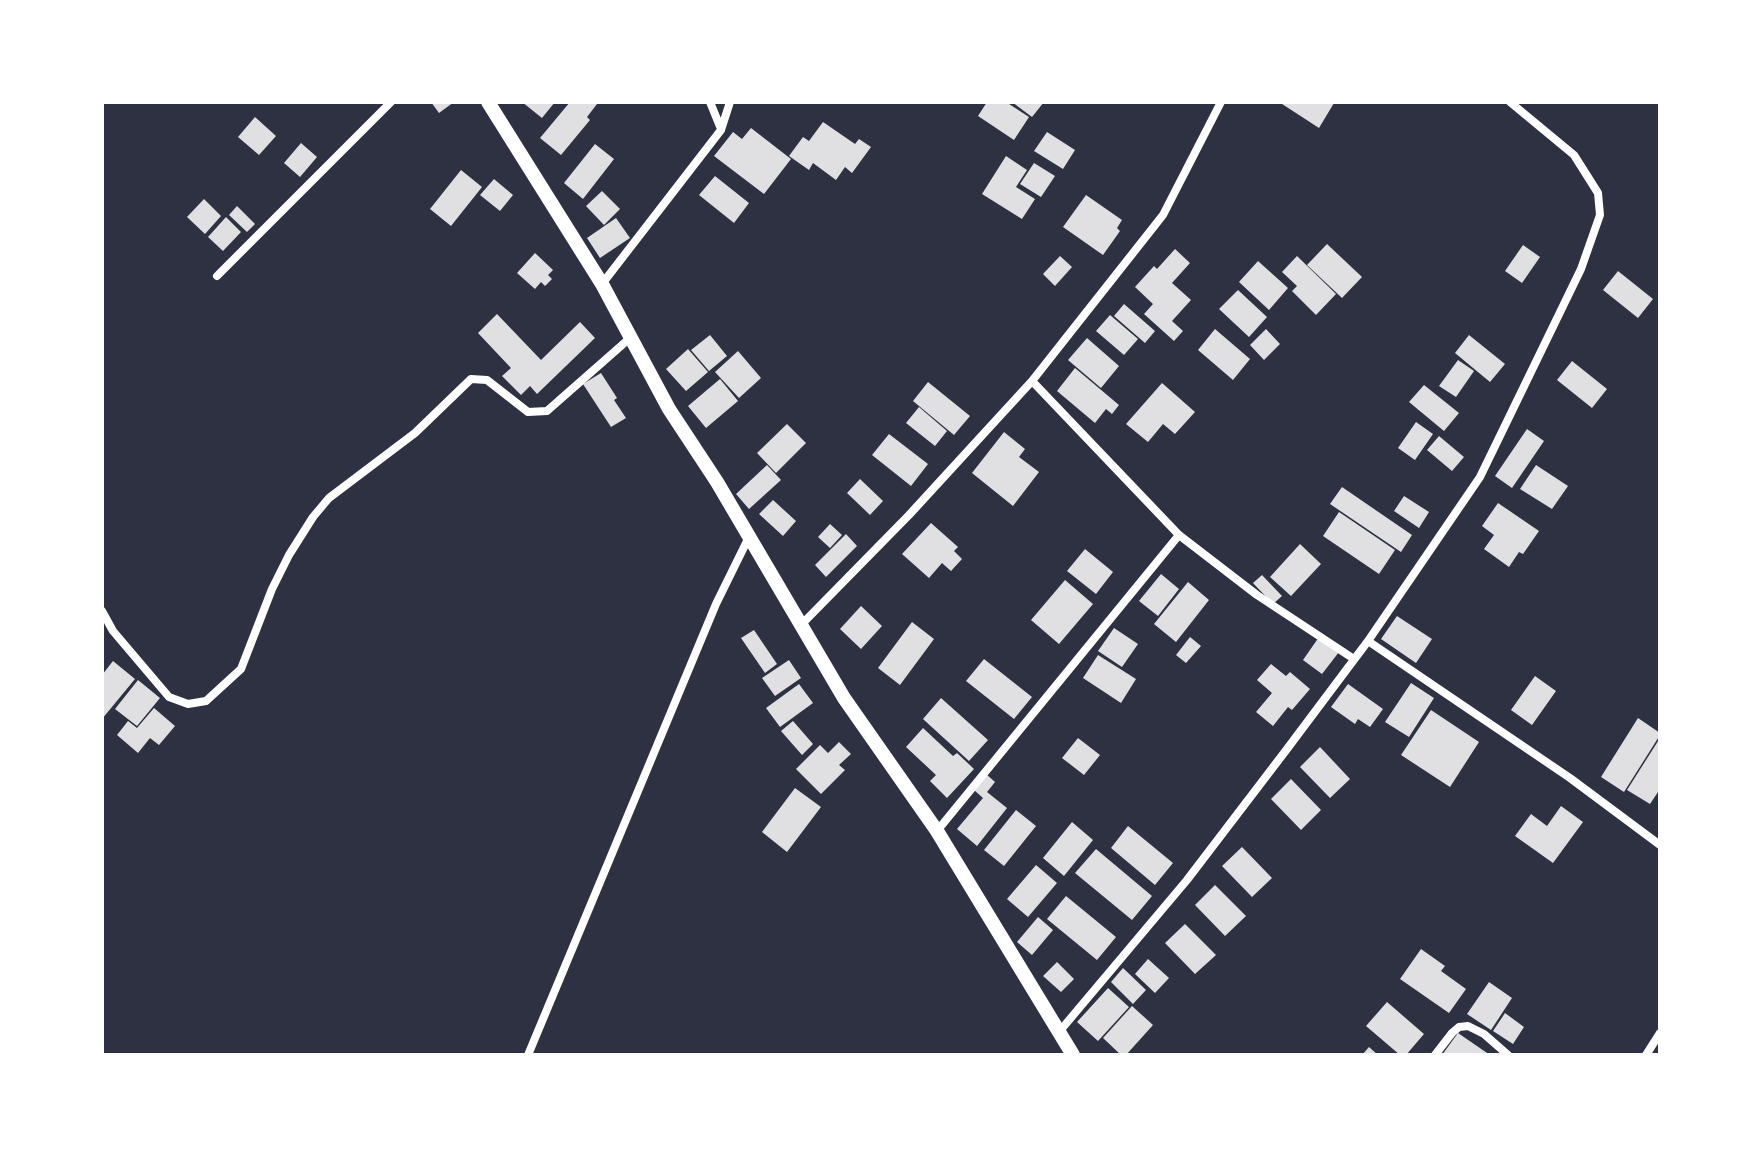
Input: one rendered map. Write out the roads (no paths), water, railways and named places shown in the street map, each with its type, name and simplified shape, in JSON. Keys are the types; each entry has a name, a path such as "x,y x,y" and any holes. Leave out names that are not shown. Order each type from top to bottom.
{"street":[{"path":"217,276 391,102"},
{"path":"488,102 602,284 669,409 717,482 844,698 937,831 1073,1055"},
{"path":"710,102 721,130"},
{"path":"602,284 721,130 730,102"},
{"path":"802,624 909,515 1032,381 1163,215 1221,102"},
{"path":"1059,1032 1187,880 1368,641 1480,477 1581,269 1600,215 1598,193 1574,155 1510,102"},
{"path":"102,611 113,631 169,697 188,704 206,701 241,669 272,589 289,555 329,498 415,433 471,379 487,380 528,412 547,411 630,338"},
{"path":"1032,381 1179,535 1257,595 1354,659"},
{"path":"937,831 1179,535"},
{"path":"528,1055 716,604 748,539"},
{"path":"1368,641 1570,778 1660,845"},
{"path":"1435,1055 1452,1033 1459,1027 1468,1026 1484,1034 1508,1055"},
{"path":"1646,1055 1660,1033"}]}
